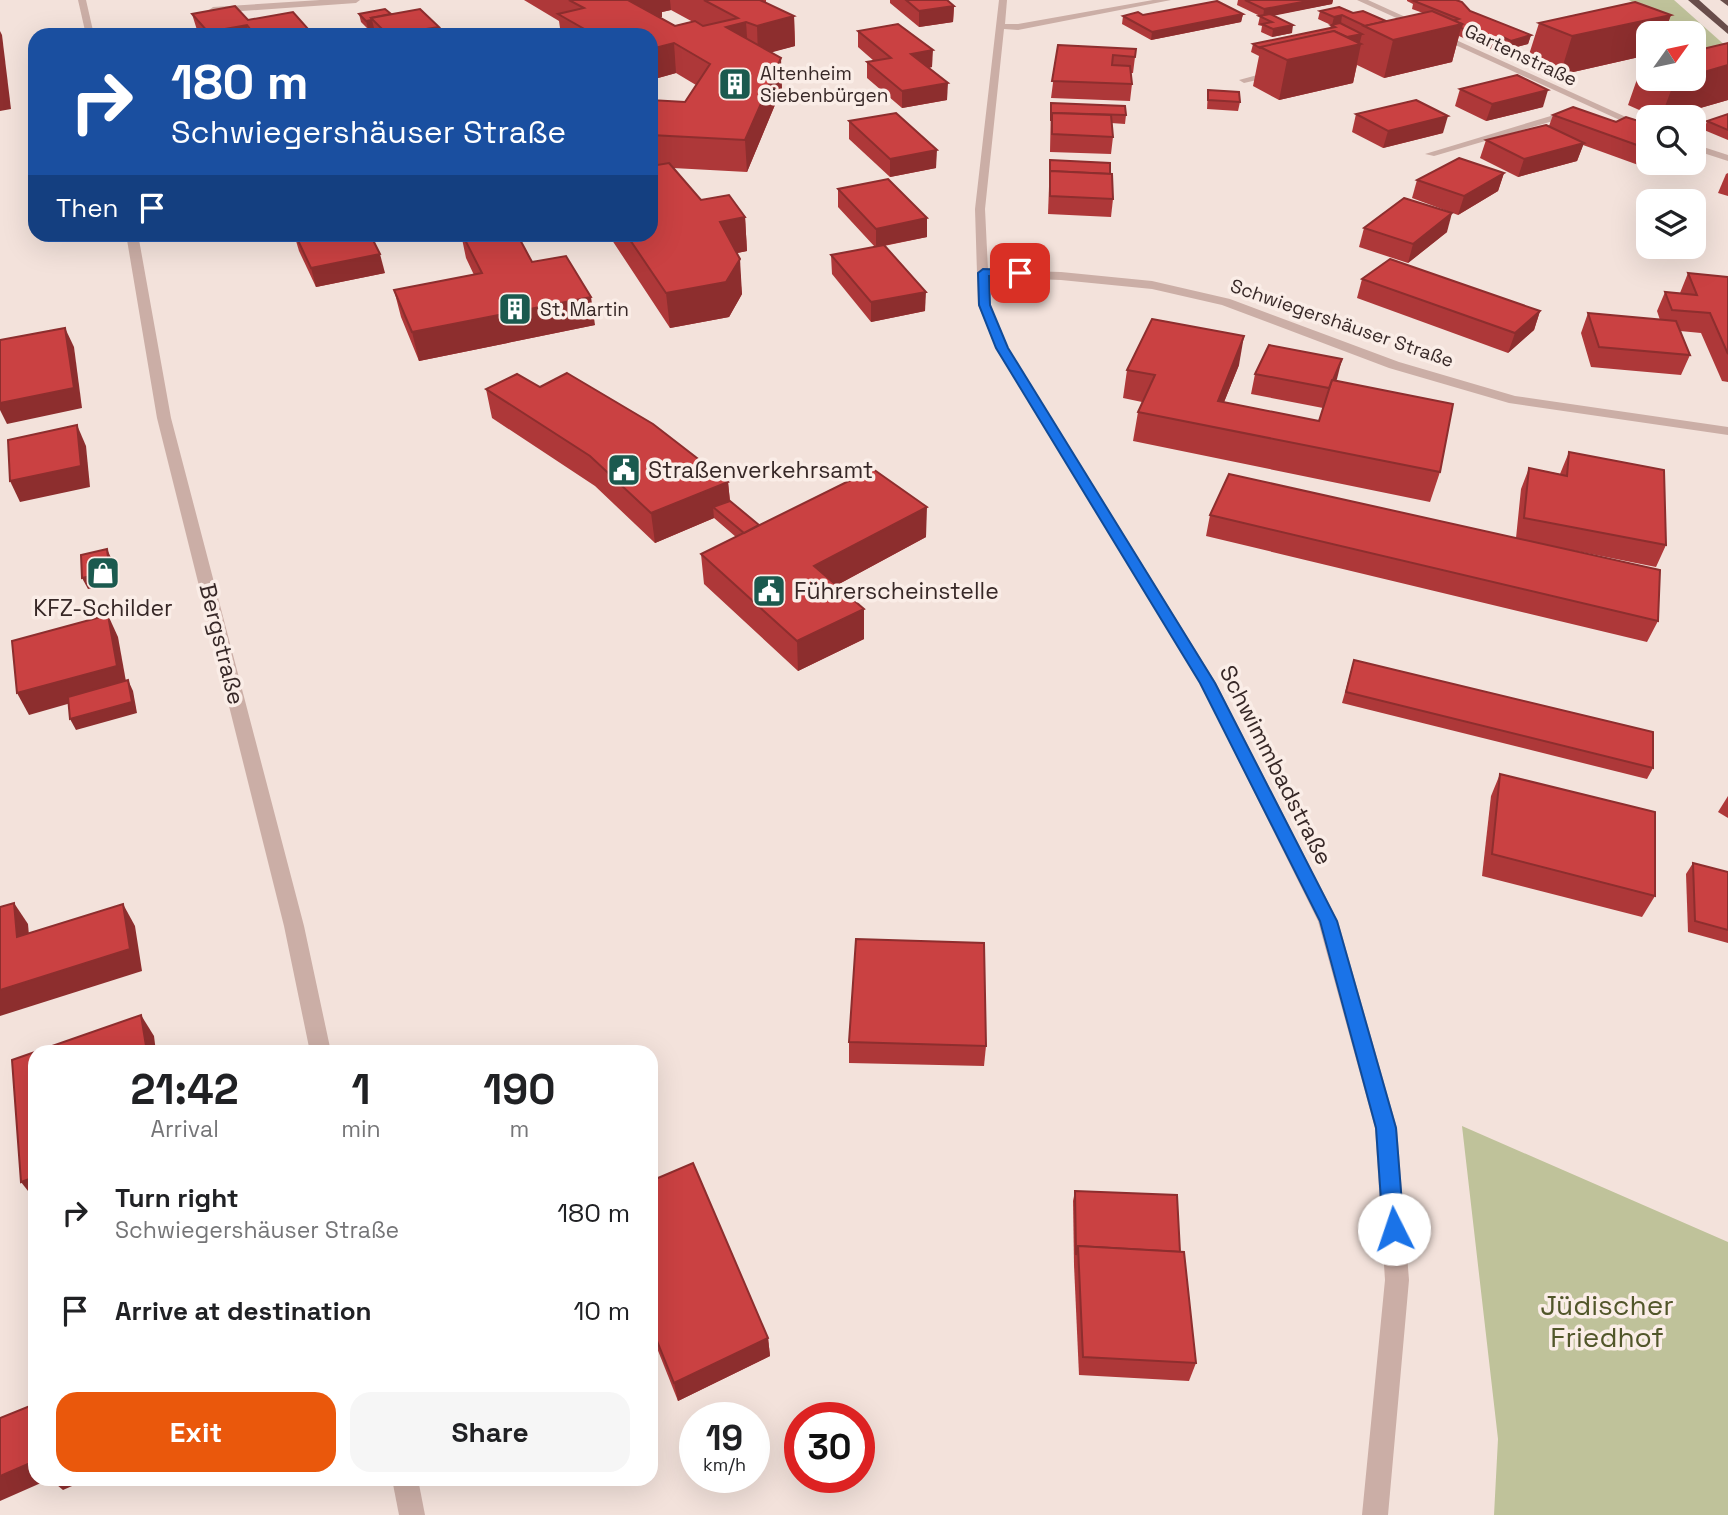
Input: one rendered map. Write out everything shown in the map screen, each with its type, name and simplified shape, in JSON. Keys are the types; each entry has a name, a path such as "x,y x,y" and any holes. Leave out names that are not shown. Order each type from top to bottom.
{"highway":[{"path":"1693,0 1728,31"}],"street":[{"path":"82,0 88,28"},
{"path":"213,10 356,0"},
{"name":"Schwimmbadstraße","path":"1003,0 981,209 984,305 1002,348 1208,683 1328,921 1386,1128 1397,1280 1375,1515"},
{"path":"1000,26 1018,27 1167,0"},
{"name":"Gartenstraße","path":"1361,0 1636,125"},
{"name":"Gartenstraße","path":"1424,38 1436,35"},
{"path":"1244,80 1283,71"},
{"name":"Gartenstraße","path":"1430,154 1592,106"},
{"path":"1706,151 1728,158"},
{"name":"Bergstraße","path":"133,242 164,418 294,926 320,1045"},
{"name":"Schwiegershäuser Straße","path":"983,273 1061,276 1152,285 1226,302 1394,365 1514,400 1728,431"},
{"path":"406,1486 412,1515"}],"green space":[{"path":"1629,0 1674,0 1698,21 1639,21 1636,20 1640,7"},
{"path":"1706,28 1728,48 1728,73 1706,56"},
{"name":"Jüdischer Friedhof","path":"1462,1126 1728,1242 1728,1515 1494,1515 1498,1439"}],"building":[{"path":"569,0 628,0 675,26 695,21 703,26 738,18 704,0 760,0 794,16 757,26 746,22 726,27 781,58 745,140 658,135 658,100 685,102 710,64 674,43 658,47 658,28 583,28 558,14 584,8"},
{"path":"906,0 947,0 954,6 919,11"},
{"path":"1245,0 1313,0 1264,9"},
{"path":"1456,0 1462,2 1470,11 1531,35 1511,41 1503,37 1491,41 1461,28 1462,24 1453,21 1459,19 1414,1"},
{"path":"1217,1 1243,14 1152,32 1123,16 1138,12 1143,15"},
{"path":"1635,2 1671,15 1572,36 1539,23"},
{"path":"235,6 248,20 293,12 307,28 249,28 247,25 204,28 192,14"},
{"path":"1339,7 1353,13 1363,11 1386,21 1365,26 1342,15 1334,17 1320,11"},
{"path":"385,9 391,14 371,18 372,20 366,21 359,14"},
{"path":"420,9 439,27 381,28 371,18"},
{"path":"1432,11 1462,24 1393,40 1364,26"},
{"path":"1270,14 1293,25 1273,29 1262,24 1272,22 1259,16"},
{"path":"1340,23 1362,34 1347,37 1334,31 1260,48 1253,44 1335,27 1331,25"},
{"path":"898,24 933,50 911,54 948,83 902,91 867,62 891,58 858,31"},
{"path":"1334,31 1361,44 1287,60 1260,47"},
{"path":"1728,43 1728,65 1706,71 1706,48"},
{"path":"1058,45 1136,49 1135,57 1113,55 1112,65 1130,66 1132,84 1052,81"},
{"path":"1517,75 1548,90 1492,104 1460,89"},
{"path":"1208,90 1239,92 1240,102 1208,100"},
{"path":"1416,100 1448,116 1388,131 1356,114"},
{"path":"1051,103 1125,106 1126,115 1052,113 1051,121"},
{"path":"1573,107 1616,122 1626,117 1636,120 1636,145 1553,115"},
{"path":"896,113 937,150 890,159 849,121"},
{"path":"1052,113 1111,115 1113,137 1052,134"},
{"path":"1728,114 1728,130 1707,121"},
{"path":"1546,125 1584,143 1524,159 1486,140"},
{"path":"1459,158 1504,173 1464,196 1417,180"},
{"path":"1050,160 1110,163 1110,174 1050,171"},
{"path":"669,163 701,200 729,195 745,217 720,222 740,259 726,282 666,293 631,242 658,242 658,165"},
{"path":"1050,171 1112,174 1113,199 1050,196"},
{"path":"888,179 927,218 876,229 838,189"},
{"path":"1404,198 1452,213 1413,244 1364,228"},
{"path":"299,242 374,242 380,254 311,268"},
{"path":"466,242 521,242 532,262 566,256 591,297 412,332 394,290 482,273"},
{"path":"884,245 926,292 871,302 831,255"},
{"path":"1390,259 1540,311 1515,333 1362,279"},
{"path":"1688,273 1728,277 1728,354 1710,313 1672,310 1665,292 1697,295"},
{"path":"1588,313 1676,321 1690,355 1599,347"},
{"path":"1152,319 1244,336 1218,401 1319,421 1332,380 1453,404 1440,472 1138,412 1155,375 1127,370"},
{"path":"65,328 74,388 0,403 0,340"},
{"path":"1269,345 1342,359 1329,388 1255,374"},
{"path":"567,373 653,424 728,482 651,513 590,456 486,389 517,374 540,387"},
{"path":"77,425 81,466 10,481 8,440"},
{"path":"1569,452 1664,470 1666,545 1524,518 1529,468 1567,476"},
{"path":"873,469 927,507 814,566 864,609 797,641 701,554"},
{"path":"1229,474 1660,570 1658,621 1210,515"},
{"path":"730,501 759,525 744,533 713,507"},
{"path":"107,549 110,572 82,578 81,555"},
{"path":"108,615 117,666 17,693 12,641"},
{"path":"1354,660 1653,732 1653,768 1346,692"},
{"path":"128,680 132,702 70,719 68,697"},
{"path":"1500,774 1655,812 1655,896 1492,854"},
{"path":"1693,863 1728,872 1728,930 1695,921"},
{"path":"14,903 17,937 123,904 130,949 0,990 0,907"},
{"path":"856,939 984,943 986,1046 849,1042"},
{"path":"141,1015 146,1045 55,1045"},
{"path":"28,1054 28,1180 21,1182 12,1060"},
{"path":"693,1163 768,1338 674,1383 658,1343 658,1178"},
{"path":"1075,1191 1177,1195 1180,1252 1078,1246 1076,1255"},
{"path":"1078,1246 1184,1252 1196,1363 1083,1357"},
{"path":"28,1407 28,1464 0,1476 0,1418"}],"place":[{"name":"Altenheim Siebenbürgen","path":"735,84"},
{"name":"St. Martin","path":"515,309"},
{"name":"Straßenverkehrsamt","path":"624,470"},
{"name":"KFZ-Schilder","path":"103,573"},
{"name":"Führerscheinstelle","path":"769,591"}],"route":[{"path":"1020,273 983,273 984,305 1002,348 1208,683 1328,921 1386,1128 1394,1229"}]}
